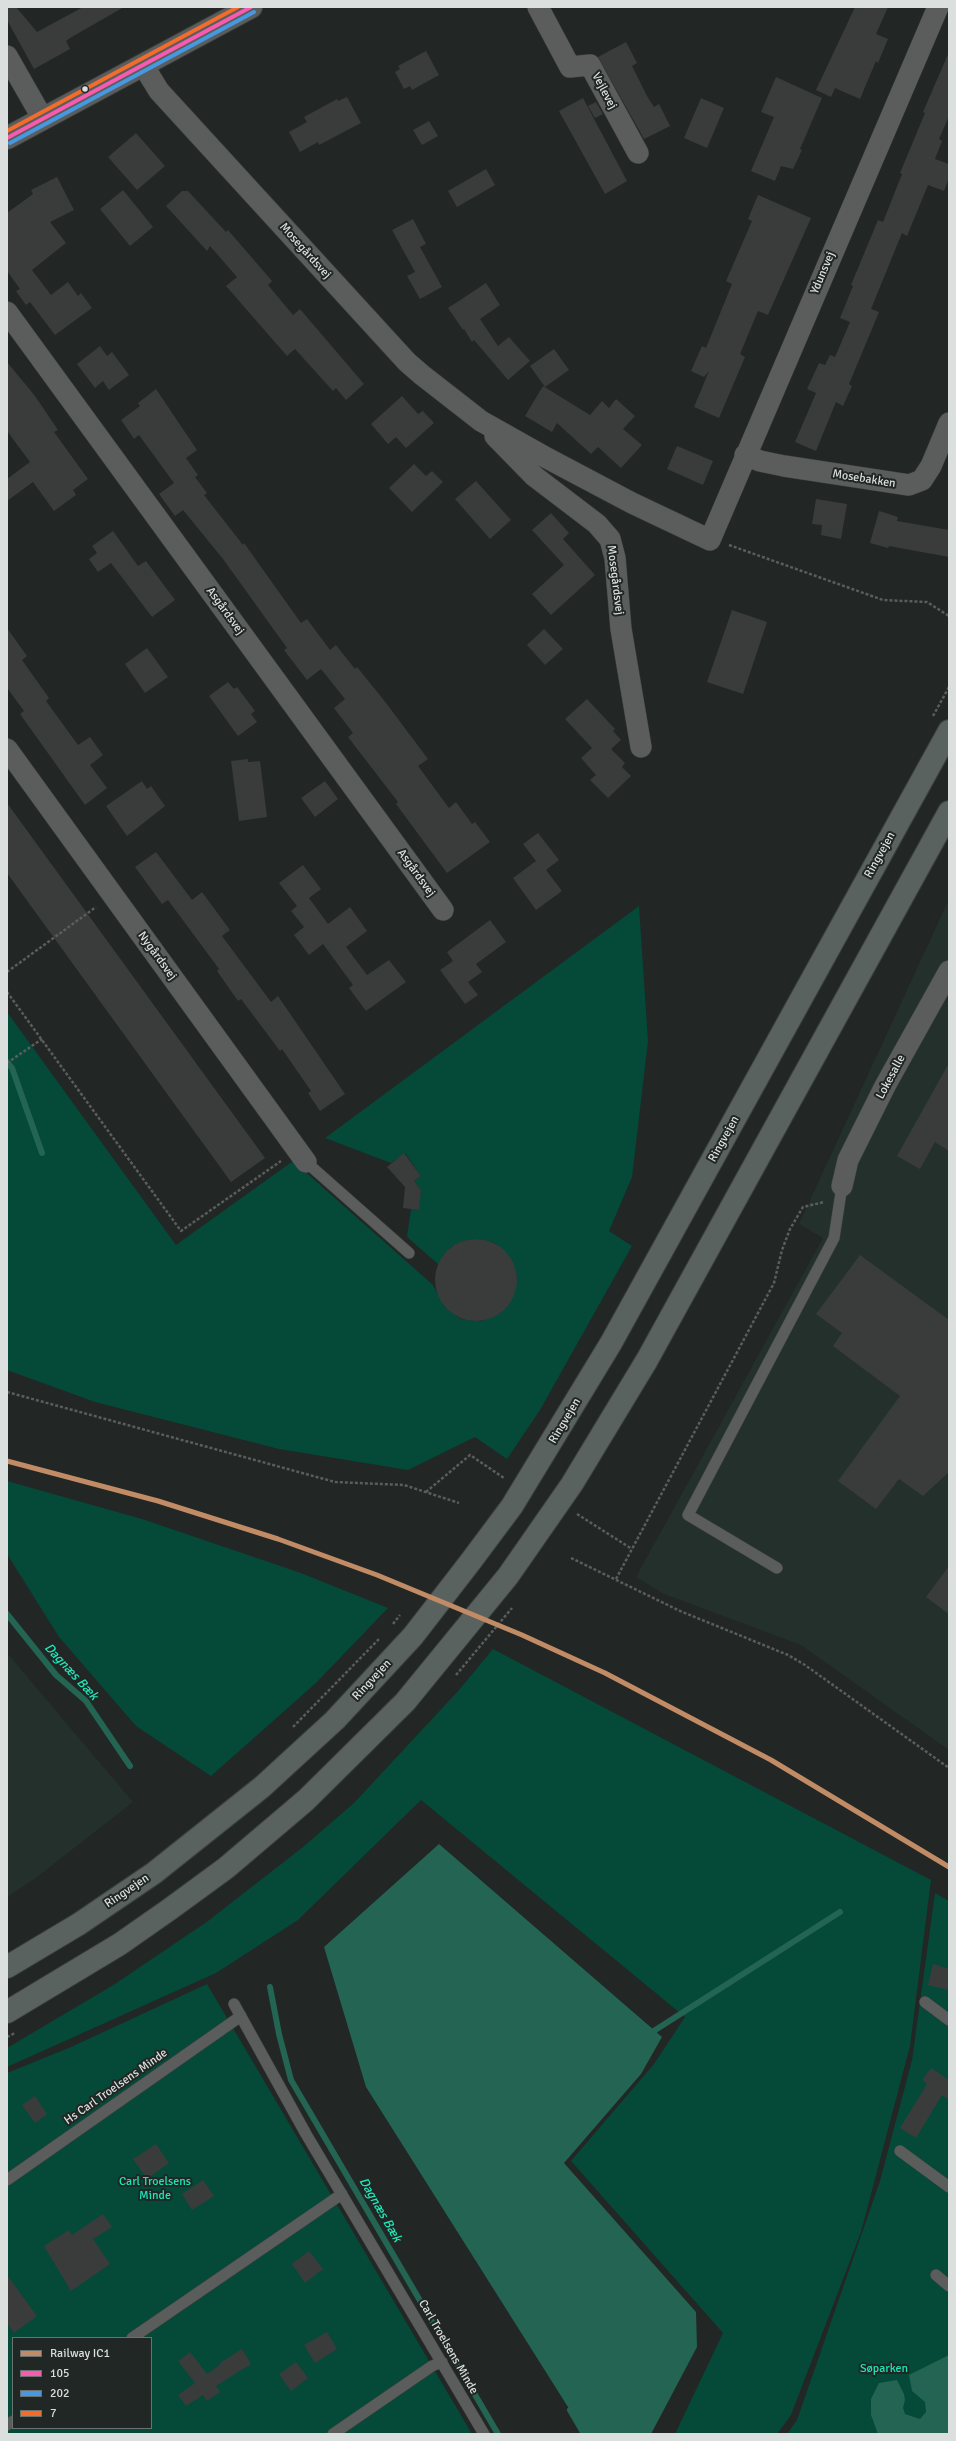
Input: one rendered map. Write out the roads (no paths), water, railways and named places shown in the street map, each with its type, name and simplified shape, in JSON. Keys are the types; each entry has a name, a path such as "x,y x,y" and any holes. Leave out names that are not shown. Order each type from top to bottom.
{"main road":[{"name":"Ringvejen","path":"7,1967 79,1924 154,1873 262,1788 335,1720 413,1636 472,1561 512,1506 611,1343 949,731"},
{"path":"7,2012 120,1944 226,1868 306,1800 373,1736 449,1651 508,1576 572,1484 647,1360 949,812"}],"street":[{"path":"7,138 251,7"},
{"name":"Vejlevej","path":"538,7 570,67 590,65 638,153"},
{"name":"Ydunsvej","path":"711,538 745,455 938,7"},
{"path":"7,56 43,119"},
{"name":"Mosegårdsvej","path":"143,65 159,91 407,362 481,421 534,476 597,524 610,539 615,558 621,629 641,747"},
{"name":"Asgårdsvej","path":"7,312 443,910"},
{"name":"Mosegårdsvej","path":"481,421 632,503 711,538"},
{"name":"Mosebakken","path":"745,455 760,461 784,466 909,485 922,480 931,466 949,423"},
{"name":"Nygårdsvej","path":"7,749 302,1156"},
{"name":"Lokesalle","path":"841,1193 848,1160 885,1086 949,971"}],"lane":[{"path":"302,1156 409,1253"},
{"path":"777,1568 688,1515 834,1238 841,1193"},
{"path":"925,2002 949,2020"},
{"name":"Carl Troelsens Minde","path":"234,2004 342,2194 484,2434"},
{"name":"Hs Carl Troelsens Minde","path":"7,2180 241,2016"},
{"path":"900,2151 949,2187"},
{"path":"133,2337 342,2194"},
{"path":"936,2275 949,2286"},
{"path":"333,2434 432,2366 442,2362"}],"waterway":[{"path":"7,1062 12,1068 42,1153"},
{"name":"Dagnæs Bæk","path":"7,1614 56,1675 86,1701 130,1766"},
{"path":"649,2034 840,1912"},
{"name":"Dagnæs Bæk","path":"270,1987 279,2034 291,2080 498,2434"},
{"path":"570,2410 584,2434"}],"rail line":[{"name":"IC1","path":"7,1461 158,1501 278,1539 377,1575 522,1635 605,1673 771,1760 949,1867"}],"park label":[{"name":"Søparken","path":"884,2369"}]}
